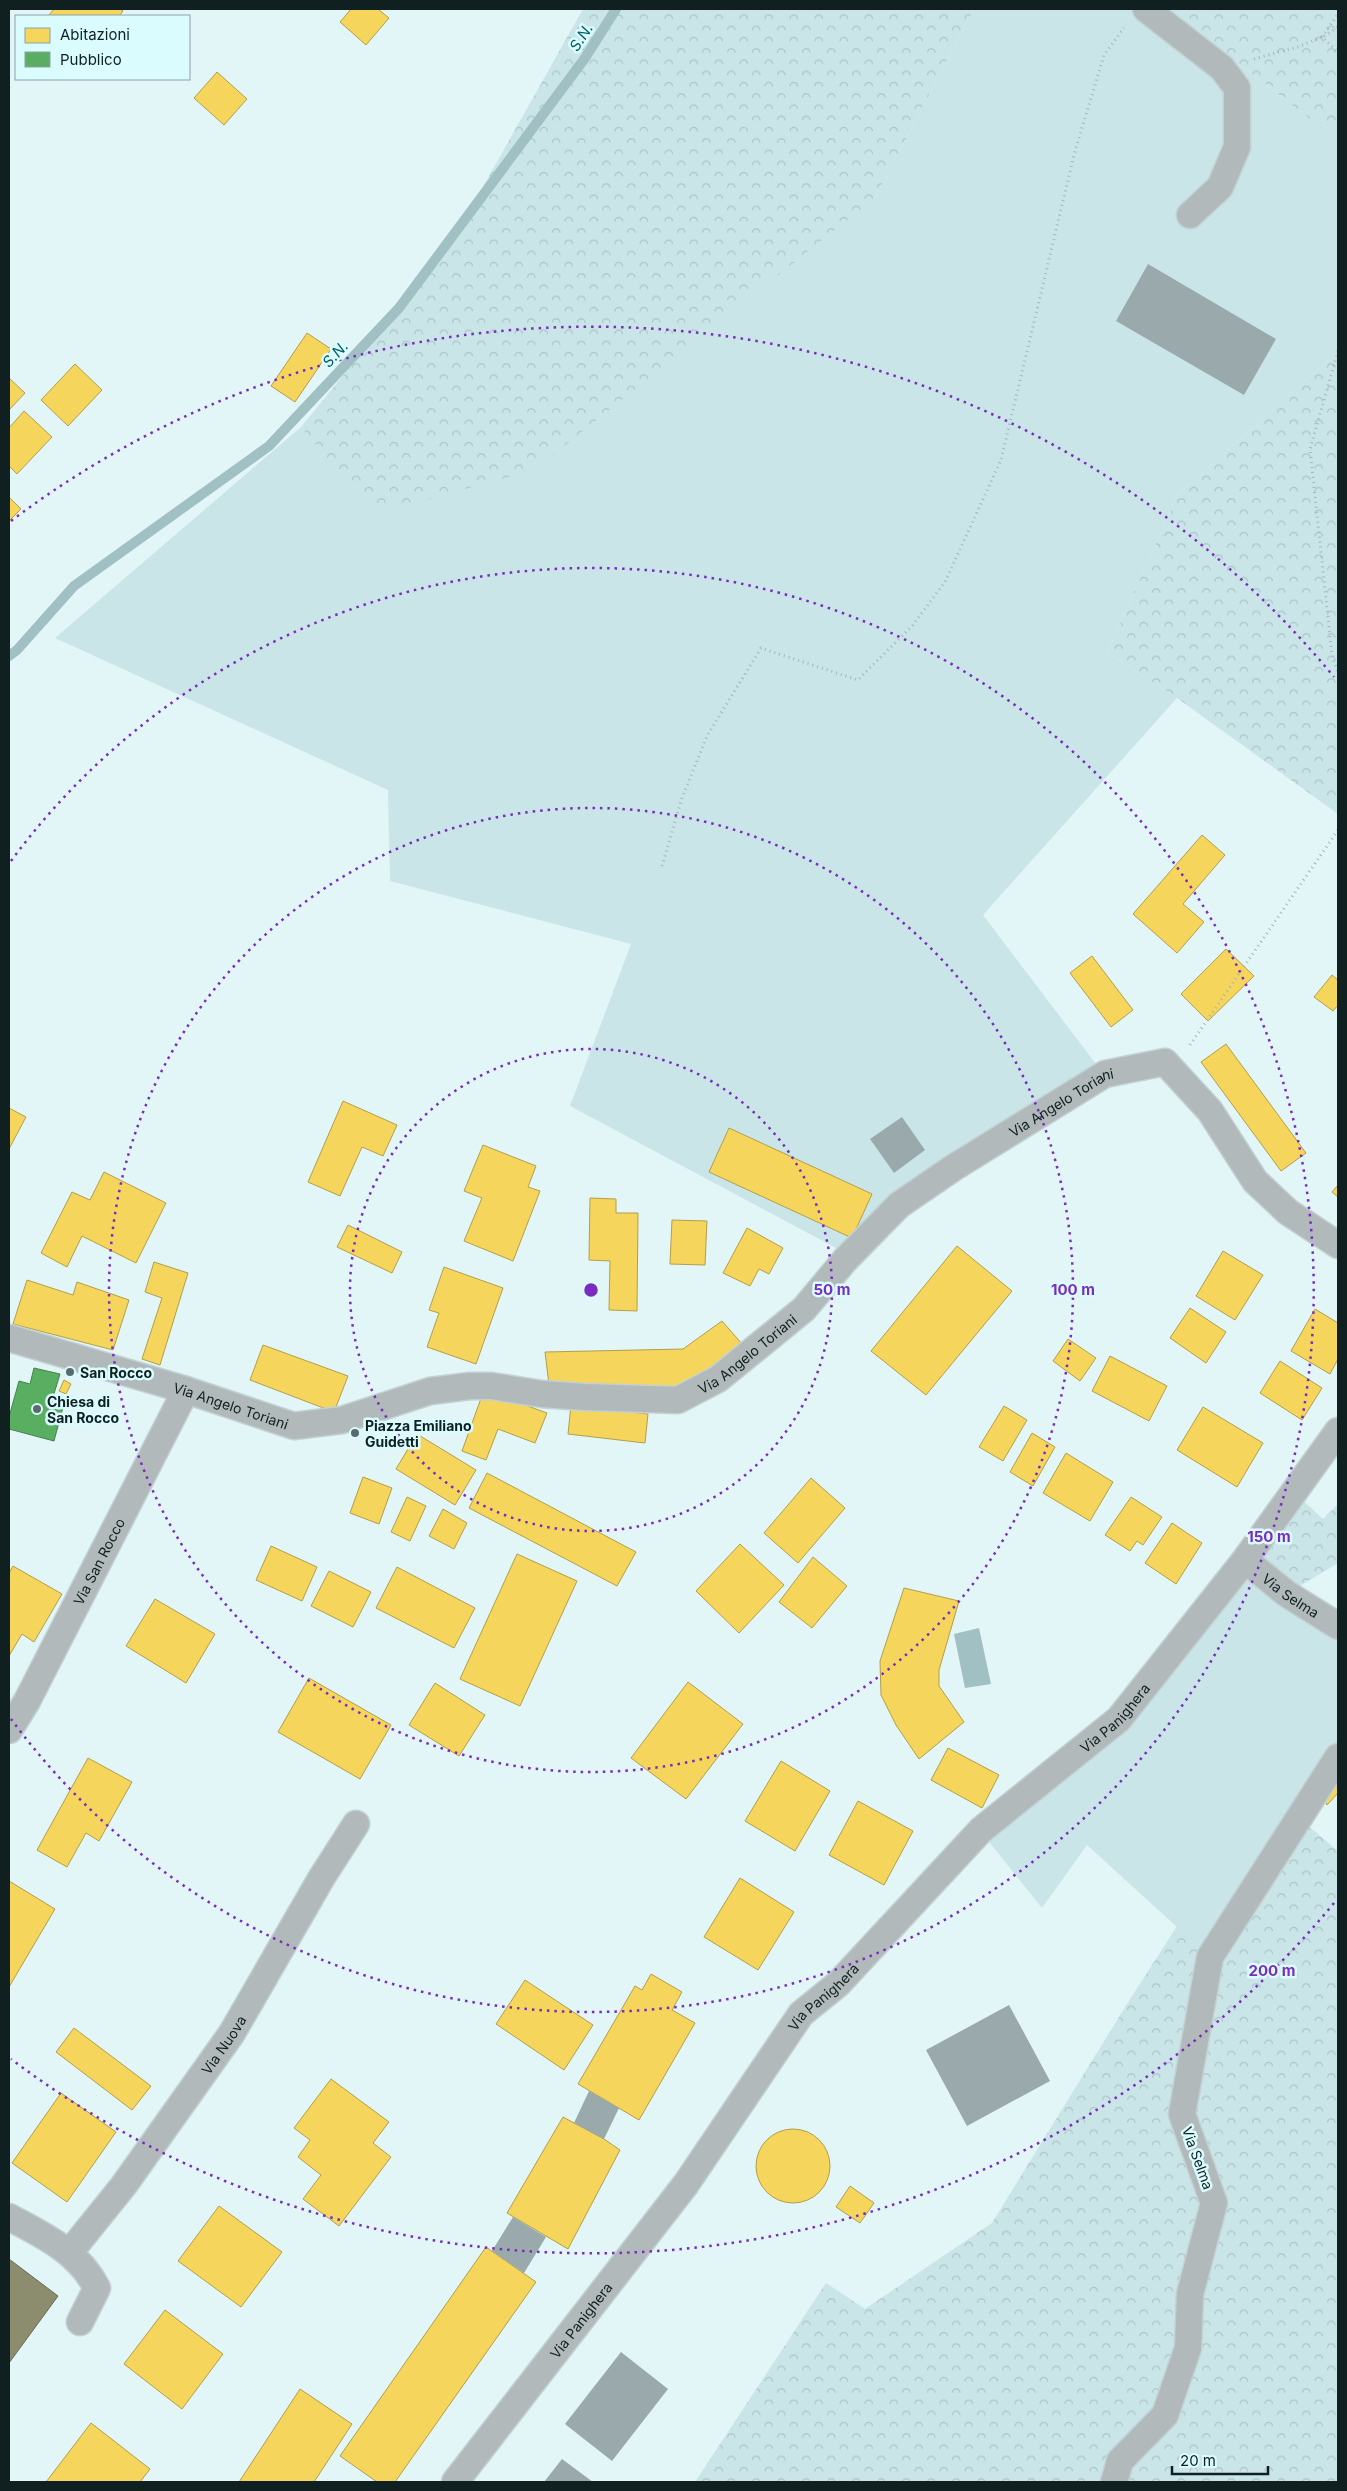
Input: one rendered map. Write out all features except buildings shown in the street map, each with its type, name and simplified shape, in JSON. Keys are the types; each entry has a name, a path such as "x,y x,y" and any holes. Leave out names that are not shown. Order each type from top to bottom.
{"street":[{"path":"1137,16 1222,68 1237,88 1237,147 1220,187 1190,215"},
{"name":"Via Angelo Toriani","path":"9,1338 186,1390 294,1426 342,1420 430,1391 470,1386 491,1386 542,1394 585,1397 678,1400 718,1379 804,1308 845,1260 899,1205 953,1168 1105,1074 1165,1062 1173,1070"},
{"path":"1173,1070 1210,1111 1255,1181 1288,1212 1338,1245"},
{"name":"Via San Rocco","path":"9,1730 27,1701 186,1390"},
{"path":"1245,1560 1338,1431"},
{"name":"Via Selma","path":"1245,1560 1287,1594 1338,1626"},
{"name":"Via Panighera","path":"455,2482 686,2184 801,2014 838,1984 981,1830 1119,1719 1245,1560"},
{"name":"Via Selma","path":"1114,2482 1120,2461 1165,2416 1188,2348 1190,2294 1214,2203 1182,2114 1210,1957 1338,1757"},
{"name":"Via Nuova","path":"70,2252 124,2185 232,2033 322,1877 356,1824"},
{"path":"9,2217 70,2252 90,2274 97,2288 80,2322"}],"path":[{"path":"1322,37 1338,14"},
{"path":"662,866 682,798 707,736 761,648 858,680 913,625 945,582 1001,460 1075,151 1104,55 1137,16"},
{"path":"1222,68 1298,47 1322,37 1338,27"},
{"path":"1322,37 1338,52"},
{"path":"1338,351 1310,449 1332,655 1338,673"},
{"path":"1173,1070 1338,830"}],"green space":[{"path":"583,9 974,9 875,198 534,470 375,514 301,427 434,264 466,217"},
{"path":"974,9 1169,9 1338,141 1338,352 1178,494 1107,653 1177,698 983,915 1099,1068 838,1249 570,1106 631,944 390,881 388,790 55,638 301,427 376,514 875,198"},
{"path":"1169,9 1338,9 1338,141"},
{"path":"1338,352 1338,814 1177,698 1107,653 1178,494"},
{"path":"1297,1495 1323,1519 1338,1504 1338,1563 1287,1594 1243,1569"},
{"path":"1243,1569 1338,1626 1338,1757 1210,1957 1087,1845 1042,1908 982,1833 1119,1724"},
{"path":"1299,1818 1338,1851 1338,2482 695,2482 826,2283 865,2309 992,2223 1177,1926 1210,1957"}],"shaded area":[{"path":"979,1628 991,1684 965,1688 954,1634"}],"waterway":[{"name":"S.N.","path":"9,656 17,650 74,586 269,446 399,308 585,58 616,9"}],"place":[{"name":"San Rocco","path":"70,1372"},
{"name":"Chiesa di San Rocco","path":"37,1409"},
{"name":"Piazza Emiliano Guidetti","path":"355,1433"}]}
